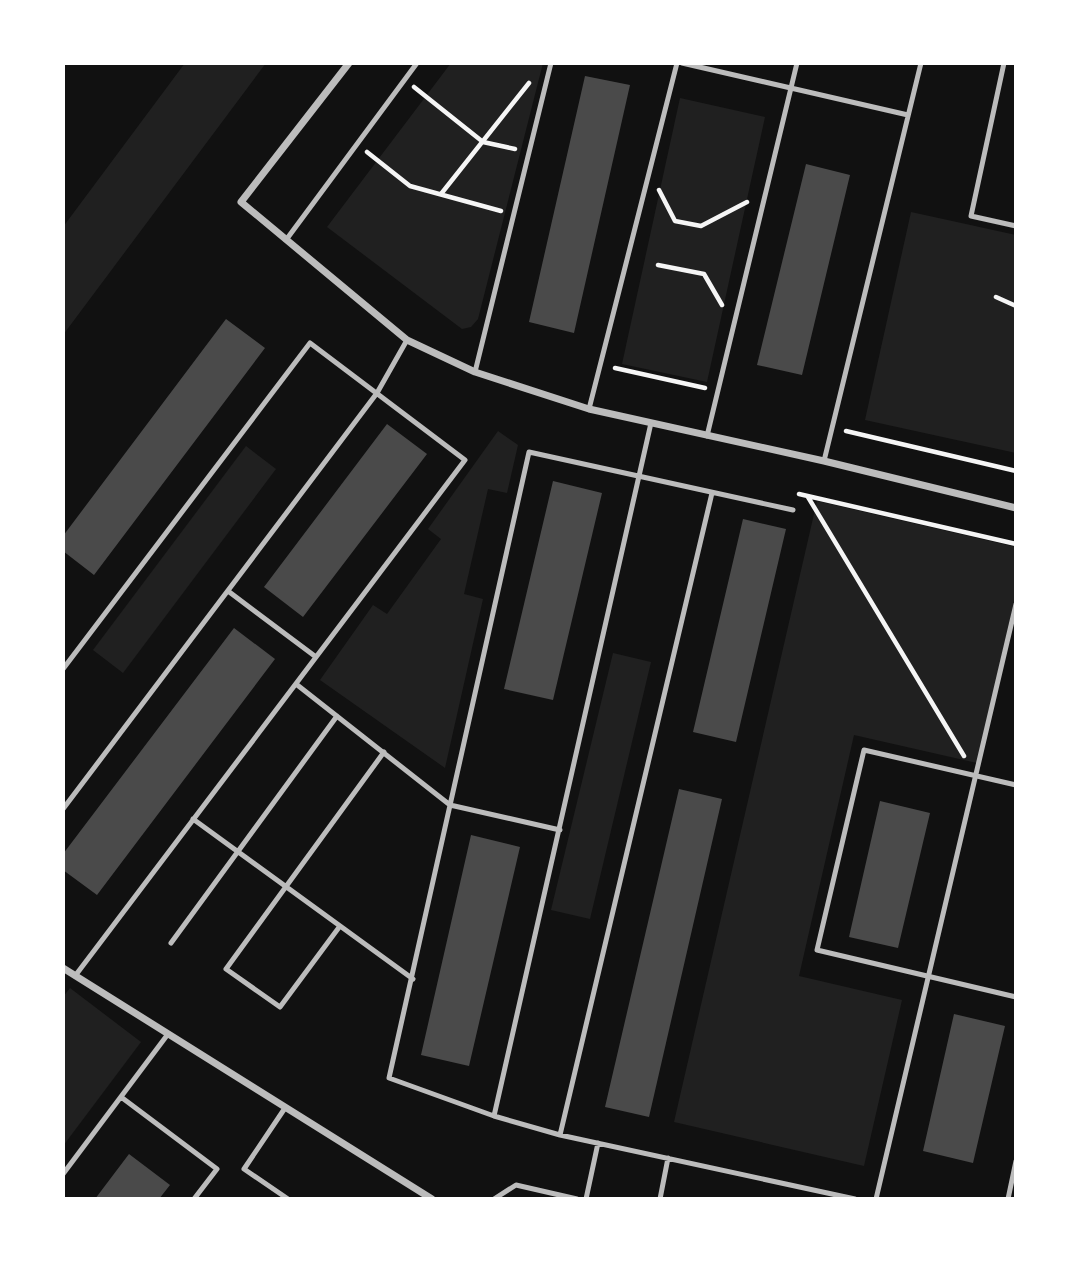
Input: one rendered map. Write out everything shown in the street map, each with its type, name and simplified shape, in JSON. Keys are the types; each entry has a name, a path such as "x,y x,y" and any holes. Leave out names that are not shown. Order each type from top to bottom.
{"street":[{"path":"349,63 240,202 407,340 475,372 589,409 824,461 1016,509"},
{"path":"63,968 432,1199"}],"lane":[{"path":"286,240 417,63"},
{"path":"475,372 551,63"},
{"path":"589,409 680,63 908,115"},
{"path":"707,436 797,63"},
{"path":"824,461 920,63"},
{"path":"1004,63 971,216 1016,226"},
{"path":"63,809 377,393 407,340"},
{"path":"63,669 310,343 465,460 75,976"},
{"path":"494,1116 651,423"},
{"path":"793,510 529,452 389,1078 494,1116 560,1135 855,1199"},
{"path":"560,1135 712,493"},
{"path":"228,590 316,657"},
{"path":"876,1199 1016,604"},
{"path":"296,684 450,805 560,830"},
{"path":"171,943 337,716"},
{"path":"1016,785 864,750 817,950 1016,997"},
{"path":"340,926 280,1007 226,969 384,752"},
{"path":"194,820 413,979"},
{"path":"63,1174 168,1034"},
{"path":"121,1097 217,1169 194,1199"},
{"path":"285,1108 244,1169 288,1199"},
{"path":"586,1199 598,1143"},
{"path":"660,1199 668,1158"},
{"path":"1008,1199 1016,1161"},
{"path":"494,1199 516,1185 577,1199"}],"path":[{"path":"441,194 537,73"},
{"path":"405,79 482,142 529,152"},
{"path":"357,143 410,186 515,215"},
{"path":"651,173 675,221 701,226 767,191"},
{"path":"659,265 704,274 735,327"},
{"path":"996,297 1016,306"},
{"path":"601,365 720,391"},
{"path":"831,428 1016,471"},
{"path":"795,493 1016,544"},
{"path":"808,496 975,775"}],"shaded area":[{"path":"185,63 266,63 63,335 63,227"},
{"path":"451,63 543,63 478,319 471,327 462,329 327,227"},
{"path":"680,98 765,117 707,382 622,364"},
{"path":"911,212 1016,235 1016,453 865,420"},
{"path":"498,431 518,445 507,493 488,489 464,594 483,599 445,768 320,680 373,605 387,614 441,539 428,529"},
{"path":"246,446 276,469 123,673 93,650"},
{"path":"817,501 1016,547 1016,593 977,763 854,735 799,976 902,1000 864,1166 674,1122"},
{"path":"613,653 651,662 590,919 551,910"},
{"path":"70,988 141,1042 63,1146 63,997"}],"building":[{"path":"585,76 630,85 574,333 529,322"},
{"path":"806,164 850,175 802,375 757,365"},
{"path":"226,319 265,348 94,575 63,551 63,536"},
{"path":"387,424 427,454 303,617 264,587"},
{"path":"553,481 602,493 553,700 504,689"},
{"path":"743,519 786,529 736,742 693,732"},
{"path":"234,628 275,659 97,895 63,870 63,854"},
{"path":"679,789 722,799 649,1117 605,1107"},
{"path":"880,801 930,813 898,948 849,937"},
{"path":"471,835 520,847 469,1066 421,1055"},
{"path":"954,1014 1005,1026 973,1163 923,1151"},
{"path":"129,1154 170,1185 159,1199 95,1199"}]}
